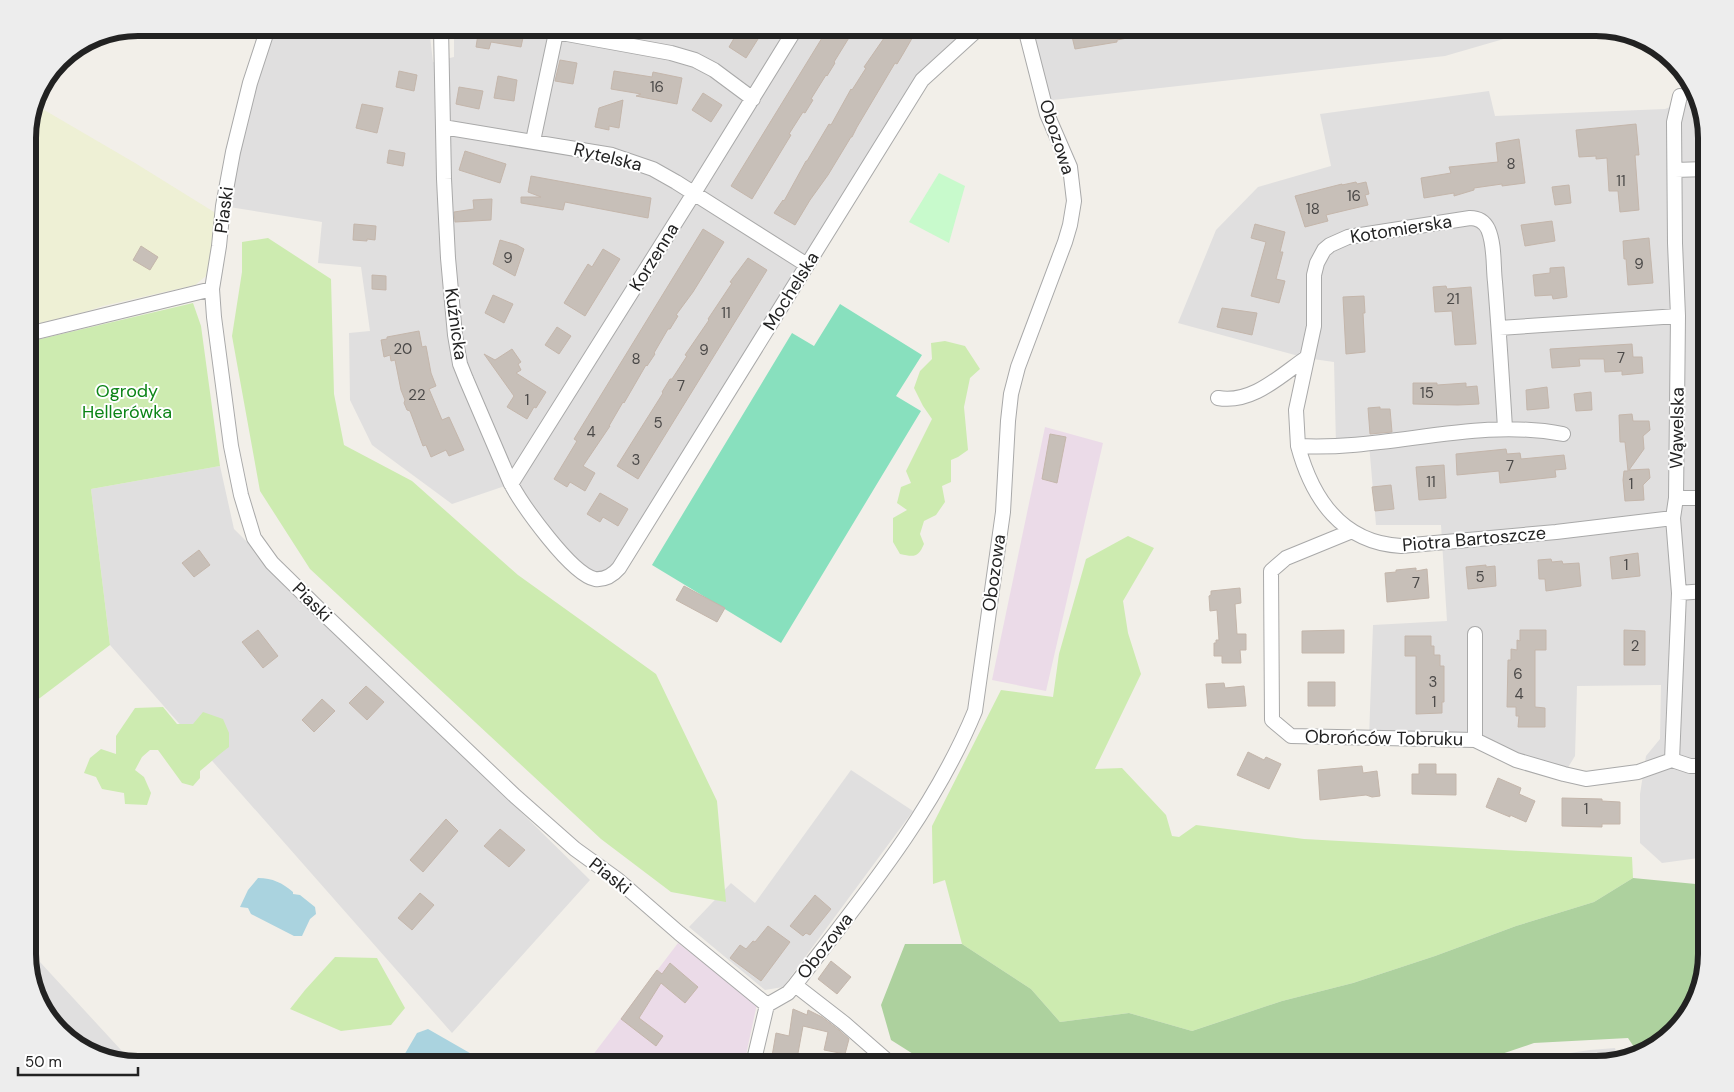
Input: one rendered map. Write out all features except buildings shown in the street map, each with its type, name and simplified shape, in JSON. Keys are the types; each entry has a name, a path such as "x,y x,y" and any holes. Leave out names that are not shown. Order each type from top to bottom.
{"street":[{"name":"Piaski","path":"265,36 250,83 233,152 223,206 212,289 231,446 241,495 256,542 265,554 331,621 515,796 575,849 618,880 678,933 767,1005"},
{"name":"Kuźnicka","path":"441,36 442,127 448,258 457,350 466,379 510,484 519,500 549,539 588,576 603,579 612,575 619,568"},
{"path":"532,141 556,36"},
{"path":"587,36 671,53 694,60 714,70 753,99"},
{"name":"Korzenna","path":"510,484 791,36"},
{"name":"Mochelska","path":"619,568 922,80 970,36"},
{"name":"Obozowa","path":"767,1005 788,993 864,895 931,800 964,738 975,711 1003,512 1011,394 1018,367 1065,242 1074,201 1070,167 1047,114 1027,36"},
{"name":"Wąwelska","path":"1672,760 1679,593 1673,518 1676,498 1678,316 1674,122 1680,96"},
{"name":"Rytelska","path":"442,127 612,156 654,169 807,265"},
{"path":"1675,170 1698,169"},
{"name":"Kotomierska","path":"1298,446 1296,410 1314,326 1314,275 1320,257 1330,245 1348,237 1466,218 1481,220 1489,231 1499,328 1505,428"},
{"path":"36,332 212,289"},
{"path":"1499,328 1678,316"},
{"path":"1218,398 1244,398 1306,358"},
{"path":"1298,446 1321,447 1384,442 1456,432 1505,428 1538,429 1563,434"},
{"name":"Piotra Bartoszcze","path":"1298,446 1304,469 1330,513 1362,538 1385,546 1556,532 1673,518"},
{"path":"1676,498 1698,498"},
{"name":"Obrońców Tobruku","path":"1352,531 1286,558 1271,571 1272,720 1291,736 1475,740 1516,760 1586,779 1638,772 1672,760"},
{"path":"1679,593 1698,592"},
{"path":"1475,634 1475,740"},
{"path":"1672,760 1690,766 1698,766"},
{"path":"795,985 844,1023 882,1056"},
{"path":"755,1056 767,1005"}],"shaded area":[{"path":"266,36 430,36 433,62 454,57 454,36 970,36 922,80 619,568 603,579 571,562 511,484 452,504 372,445 350,400 349,333 370,331 361,267 318,263 322,222 223,206"},
{"path":"1027,36 1514,36 1445,56 1044,101"},
{"path":"1489,91 1495,116 1665,109 1690,99 1697,125 1698,138 1698,858 1662,863 1640,843 1640,794 1646,756 1660,739 1661,685 1577,686 1575,756 1564,774 1475,740 1369,738 1373,625 1447,621 1441,525 1376,525 1369,444 1336,445 1334,362 1306,358 1178,323 1216,230 1258,187 1331,166 1320,114"},
{"path":"1045,427 1103,443 1046,691 992,680"},
{"path":"220,466 234,529 590,880 452,1033 110,645 91,489"},
{"path":"851,770 913,811 783,987 765,990 689,927 731,883 755,903"},
{"path":"678,943 757,1004 746,1056 592,1056"},
{"path":"36,958 126,1055 99,1048 76,1035 66,1026 57,1016 44,993 38,974"},
{"path":"1615,1048 1617,1054 1602,1056 1549,1056"}],"green space":[{"path":"41,108 214,212 216,217 213,245 206,276 195,285 36,324 36,132"},
{"path":"939,173 965,186 949,243 909,222"},
{"path":"268,238 331,279 334,394 344,445 412,481 518,575 656,674 717,801 726,902 671,892 601,839 310,569 260,491 232,336 242,272 242,242"},
{"name":"Ogrody Hellerówka","path":"193,303 201,326 220,466 91,489 110,645 36,701 36,340"},
{"path":"840,304 922,355 896,396 921,411 781,643 652,565 792,333 814,346"},
{"path":"945,341 965,346 980,369 970,378 964,407 968,450 951,460 951,482 942,486 945,502 936,515 924,521 920,534 924,544 922,549 915,555 905,555 900,554 893,542 893,518 907,510 897,503 901,487 911,483 906,471 932,419 914,388 920,371 932,359 931,343"},
{"path":"1128,536 1154,548 1123,601 1128,633 1141,674 1095,769 1122,768 1166,815 1172,836 1179,837 1196,825 1304,839 1632,857 1633,878 1594,902 1516,926 1435,956 1353,983 1282,1001 1192,1031 1129,1013 1060,1022 1031,989 962,944 945,880 933,884 932,826 1001,690 1053,697 1059,654 1086,559"},
{"path":"163,707 177,724 193,724 203,712 223,719 229,733 229,747 200,771 200,778 193,786 182,783 158,750 150,750 142,757 135,770 144,777 151,793 147,805 125,804 124,793 102,789 96,777 84,773 90,758 101,749 116,754 116,736 135,708"},
{"path":"1633,878 1698,884 1698,954 1696,974 1692,987 1681,1010 1672,1021 1652,1039 1634,1048 1628,1038 1534,1043 1496,1056 916,1056 891,1040 881,1005 905,944 962,944 1031,989 1060,1022 1129,1013 1192,1031 1282,1001 1353,983 1435,956 1516,926 1594,902"},
{"path":"335,957 377,958 405,1008 391,1025 341,1031 290,1009"}],"water":[{"path":"258,878 273,880 281,884 293,892 293,894 300,895 315,907 316,914 310,919 302,936 294,936 251,914 248,908 240,907 248,890"},
{"path":"428,1029 475,1056 404,1056 417,1033"}]}
